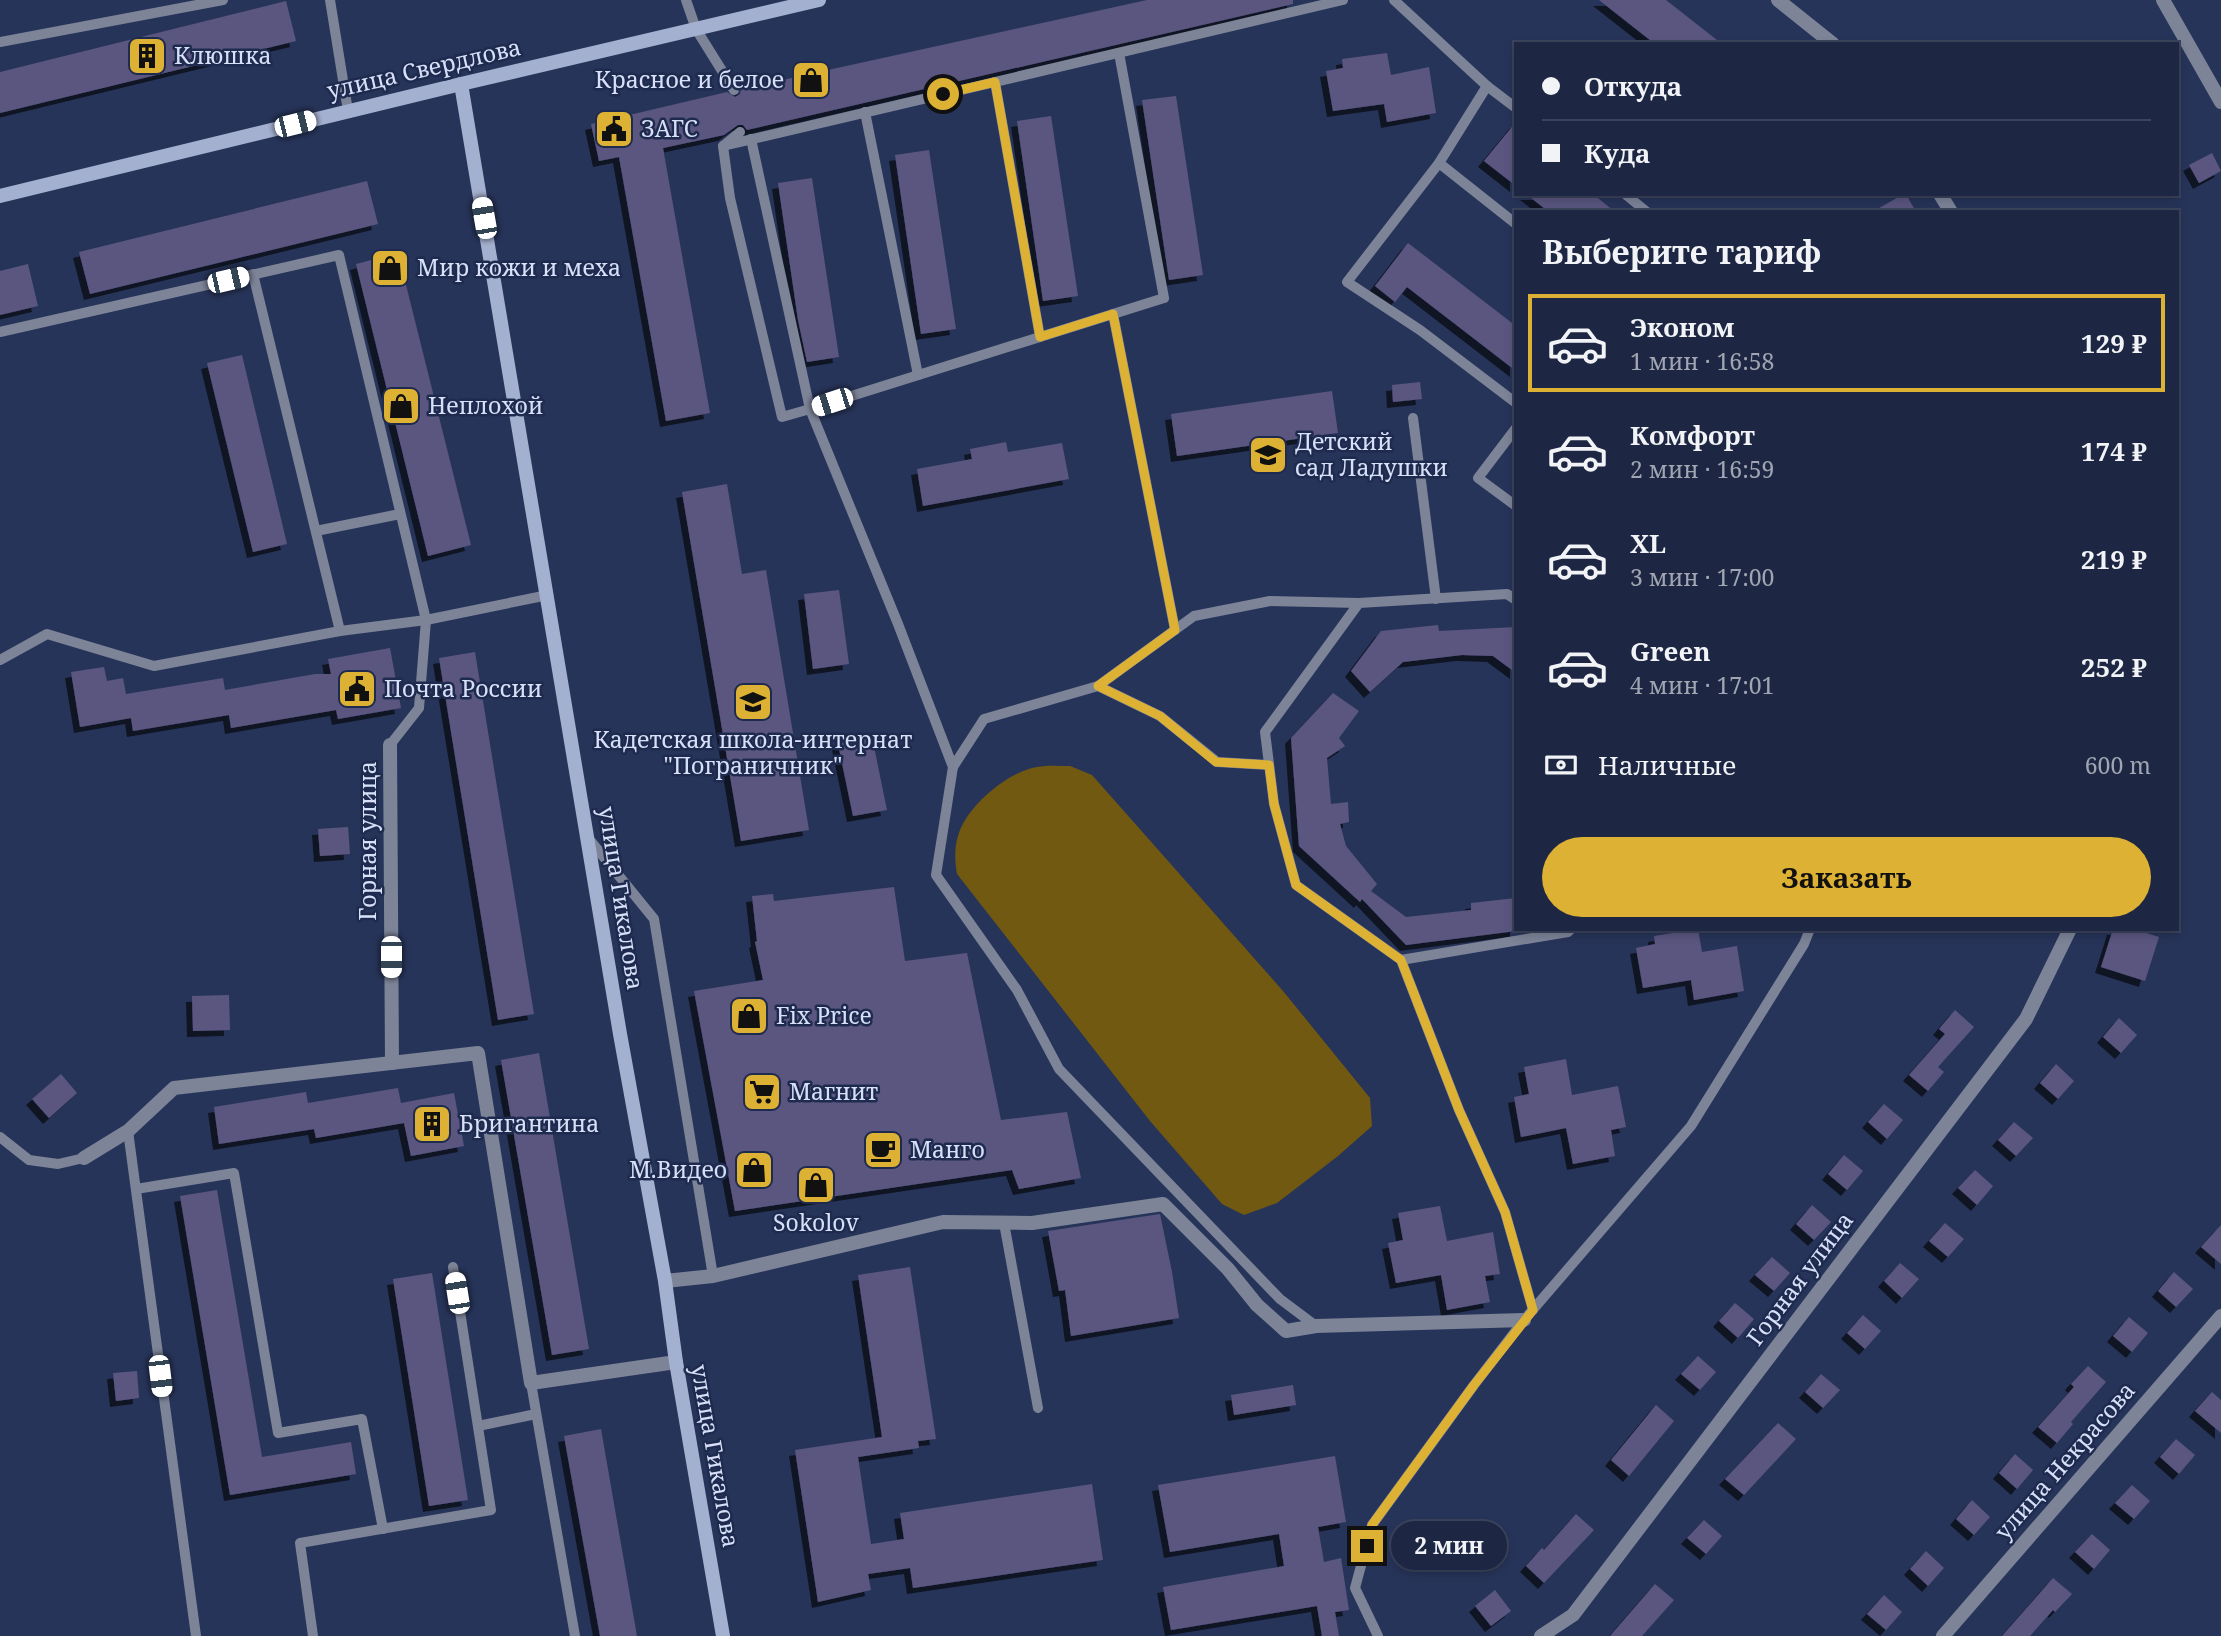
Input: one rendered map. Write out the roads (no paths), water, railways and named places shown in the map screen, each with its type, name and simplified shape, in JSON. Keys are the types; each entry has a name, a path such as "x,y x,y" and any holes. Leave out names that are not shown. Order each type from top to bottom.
{"main road":[{"name":"улица Свердлова","path":"0,196 461,83 819,0"},
{"name":"улица Гикалова","path":"461,83 723,1636"}],"street":[{"path":"1778,0 1830,42"},
{"path":"2163,0 2221,102"},
{"name":"Горная улица","path":"390,744 392,1063"},
{"name":"Горная улица","path":"1541,1636 1573,1615 2026,1019 2069,931"},
{"path":"84,1158 128,1131 174,1088 478,1053 531,1383 676,1362"},
{"path":"665,1281 713,1276 943,1222 1032,1223 1163,1204 1228,1269 1256,1305 1286,1331 1316,1326 1528,1315"},
{"name":"улица Некрасова","path":"1943,1636 2221,1316"}],"lane":[{"path":"0,42 223,0"},
{"path":"330,0 348,111"},
{"path":"687,0 696,29 734,90"},
{"path":"723,146 1343,0"},
{"path":"1394,0 1487,86 1514,106"},
{"path":"723,146 730,198 782,417 1164,298 1119,53"},
{"path":"995,82 1040,337"},
{"path":"1487,86 1440,163 1347,282 1420,330 1514,401"},
{"path":"865,112 918,375"},
{"path":"723,146 740,132"},
{"path":"751,139 810,409 953,766"},
{"path":"1440,163 1514,222"},
{"path":"1627,196 1645,210"},
{"path":"0,332 339,255 426,620 419,708 390,744"},
{"path":"253,274 340,631"},
{"path":"1113,314 1175,630"},
{"path":"1413,418 1436,599"},
{"path":"1514,431 1478,478 1514,505"},
{"path":"316,531 400,514"},
{"path":"1316,1326 1280,1299 1059,1069 1017,990 936,875 953,766 984,719 1098,686 1194,616 1270,601 1359,603 1507,594 1514,599"},
{"path":"0,660 47,634 154,666 340,631 426,620 548,595"},
{"path":"1359,603 1265,732 1274,804 1296,885 1401,960 1459,1110 1505,1212 1528,1315"},
{"path":"1098,686 1160,716 1216,762 1269,765"},
{"path":"587,837 654,919 713,1276"},
{"path":"1401,960 1569,931"},
{"path":"1378,1636 1356,1588 1372,1525 1528,1315 1691,1126 1804,944 1809,931"},
{"path":"128,1131 196,1636"},
{"path":"0,1137 29,1160 58,1164 84,1158"},
{"path":"135,1189 234,1173 278,1433 362,1419 383,1529"},
{"path":"1004,1223 1038,1408"},
{"path":"313,1636 300,1543 491,1510 453,1267"},
{"path":"531,1383 575,1636"},
{"path":"478,1426 536,1414"}],"place":[{"name":"Клюшка","path":"147,56"},
{"name":"Красное и белое","path":"811,80"},
{"name":"ЗАГС","path":"614,129"},
{"name":"Мир кожи и меха","path":"390,268"},
{"name":"Неплохой","path":"401,406"},
{"name":"Детский сад Ладушки","path":"1268,455"},
{"name":"Почта России","path":"357,689"},
{"name":"Кадетская школа-интернат \"Пограничник\"","path":"753,702"},
{"name":"Fix Price","path":"749,1016"},
{"name":"Магнит","path":"762,1092"},
{"name":"Бригантина","path":"432,1124"},
{"name":"Манго","path":"883,1150"},
{"name":"М.Видео","path":"754,1170"},
{"name":"Sokolov","path":"816,1185"}]}
